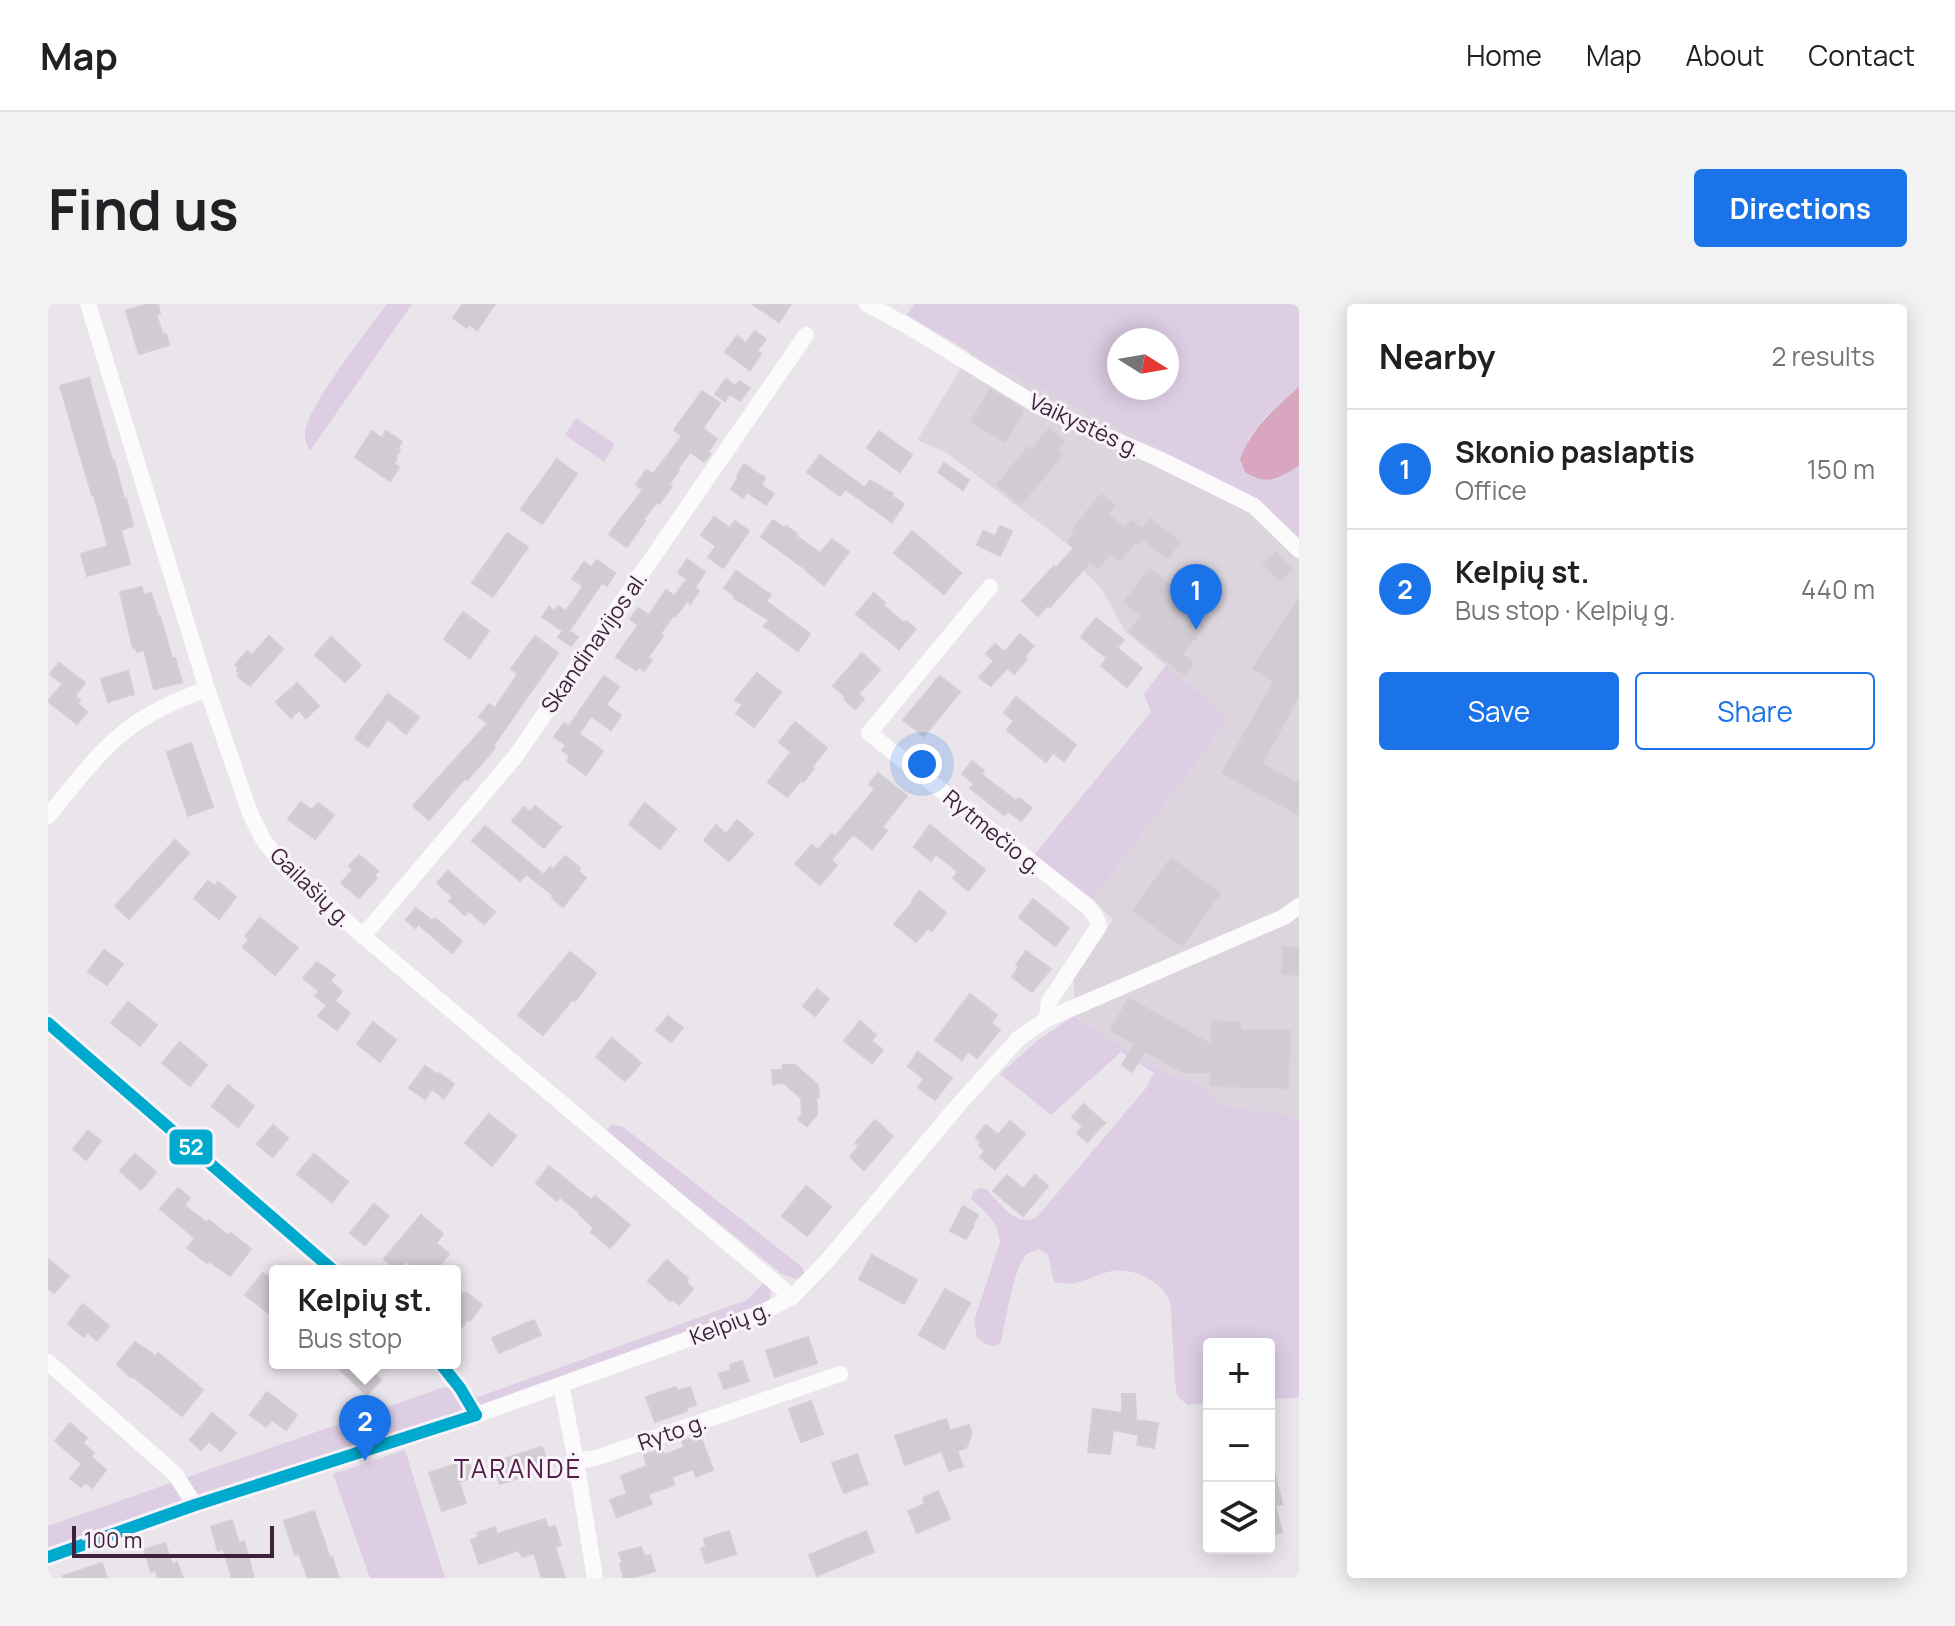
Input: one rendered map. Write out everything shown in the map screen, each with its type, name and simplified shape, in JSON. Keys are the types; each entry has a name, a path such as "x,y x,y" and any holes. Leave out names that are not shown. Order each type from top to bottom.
{"street":[{"name":"Gailašių g.","path":"88,304 207,689 250,813 264,841 287,869 363,936 792,1297"},
{"name":"Vaikystės g.","path":"867,304 1040,407 1159,459 1254,506 1299,550"},
{"name":"Skandinavijos al.","path":"363,936 515,757 806,335"},
{"name":"Rytmečio g.","path":"990,587 869,733 1088,907 1096,917 1099,926 1049,1002 1047,1019"},
{"path":"48,816 123,733 172,702 207,689"},
{"name":"Kelpių g.","path":"48,1557 195,1505 476,1415 761,1313 792,1297 827,1261 1019,1038 1047,1019 1284,917 1299,906"},
{"path":"48,1023 327,1265"},
{"path":"48,1362 175,1474 195,1505"},
{"path":"445,1369 462,1388 476,1415"},
{"name":"Ryto g.","path":"576,1461 596,1458 840,1374"},
{"path":"561,1385 595,1578"}],"shaded area":[{"path":"387,304 412,304 310,451 305,433 316,405"},
{"path":"914,304 1299,304 1299,387 1266,416 1248,439 1274,480 1299,466 1299,536 1244,491 971,353 907,315"},
{"path":"971,352 1244,491 1299,536 1299,1121 1281,1113 1233,1108 1220,1102 1203,1086 1173,1077 1074,1016 1073,980 1113,920 1093,899 1229,719 1125,631 1101,588 1074,561 1079,553 947,453 917,440"},
{"path":"1299,387 1299,466 1267,480 1245,472 1240,459 1251,437 1272,411"},
{"path":"576,418 615,444 604,462 565,435"},
{"path":"1166,665 1229,719 1093,899 1034,855 1151,712 1144,694"},
{"path":"1074,1016 1173,1077 1203,1086 1220,1102 1233,1108 1281,1113 1299,1121 1299,1396 1275,1399 1275,1338 1203,1338 1203,1404 1188,1405 1176,1391 1171,1306 1160,1288 1145,1277 1126,1271 1108,1272 1077,1283 1054,1282 1048,1255 1039,1249 1027,1254 1018,1270 1001,1342 995,1346 988,1345 977,1338 974,1321 1000,1242 994,1223 971,1199 974,1191 986,1189 1003,1207 1022,1220 1037,1217 1146,1088 1154,1073 1121,1052 1051,1115 1000,1074 1038,1040"},
{"path":"611,1124 623,1127 801,1266 805,1274 798,1280 782,1274 606,1133"},
{"path":"765,1281 771,1289 767,1304 606,1364 48,1549 48,1526 444,1387 470,1390 478,1397 747,1300"},
{"path":"405,1450 445,1578 370,1578 333,1474"}],"building":[{"path":"158,304 160,313 156,314 169,345 139,354 126,311"},
{"path":"463,304 495,304 477,330 469,324 467,328 453,318"},
{"path":"752,304 791,304 779,322"},
{"path":"755,331 766,339 757,351 761,354 750,370 725,352 737,336 746,343"},
{"path":"89,378 133,526 121,530 130,564 87,576 81,554 108,546 60,386"},
{"path":"726,379 735,386 739,381 750,388 740,401 730,394 725,401 715,394"},
{"path":"990,389 1024,410 1005,442 971,422"},
{"path":"702,391 720,403 703,428 717,439 708,452 711,454 704,462 690,452 669,484 672,486 643,520 627,547 609,534 643,490 636,485 646,470 653,474 682,436 674,430"},
{"path":"1049,429 1064,441 1057,450 1063,454 1021,505 997,485 1029,446 1032,449"},
{"path":"372,431 382,438 386,431 402,442 394,464 399,467 390,481 355,457"},
{"path":"879,431 912,455 900,472 867,448"},
{"path":"820,455 865,488 870,480 904,504 892,522 845,489 840,496 807,472"},
{"path":"557,459 577,474 542,524 521,509"},
{"path":"944,463 969,480 963,490 938,472"},
{"path":"744,464 765,478 761,485 774,494 766,505 747,492 743,498 731,489"},
{"path":"1101,494 1115,505 1108,514 1125,528 1131,521 1142,529 1150,519 1180,542 1168,558 1142,538 1120,561 1110,553 1098,568 1090,562 1050,607 1048,605 1038,616 1022,601 1074,548 1067,542 1075,532 1072,530"},
{"path":"714,517 730,528 735,521 749,531 723,568 708,557 716,546 701,535"},
{"path":"773,520 786,526 820,553 832,539 849,552 824,585 761,537"},
{"path":"1000,526 1012,531 1000,556 977,545 983,531 995,536"},
{"path":"912,531 961,573 944,594 894,553"},
{"path":"507,533 528,547 493,597 472,583"},
{"path":"1276,553 1292,570 1279,581 1263,564"},
{"path":"687,559 705,572 695,587 699,591 660,634 663,636 648,657 652,660 644,671 639,667 636,670 616,657 638,625 630,619 638,608 649,615 666,590 674,596 687,579 678,573"},
{"path":"597,560 615,573 607,586 602,583 569,631 578,637 571,646 558,637 563,631 542,617 549,607 554,611 558,606 566,611 583,586 572,579 584,562 592,567"},
{"path":"1150,569 1211,618 1182,654 1193,663 1184,675 1129,631 1142,616 1124,602"},
{"path":"736,571 771,595 766,601 810,634 798,651 764,626 769,620 724,588"},
{"path":"142,587 143,595 151,593 182,682 154,689 144,650 137,652 133,648 120,592"},
{"path":"874,593 904,623 906,621 916,629 899,649 856,614"},
{"path":"1299,598 1299,695 1262,764 1299,784 1299,815 1222,773 1274,681 1253,668"},
{"path":"463,612 489,631 470,658 444,639"},
{"path":"1096,618 1124,640 1117,648 1142,668 1127,687 1101,666 1107,658 1081,637"},
{"path":"1020,634 1034,646 1024,657 1027,659 1014,674 1007,668 991,686 979,677 994,661 986,654 995,644 1005,652"},
{"path":"269,636 283,649 250,686 238,676 240,673 235,665 247,651 252,655"},
{"path":"535,636 558,653 493,746 495,748 429,820 413,806 488,723 479,717 489,704 495,708 518,674 511,669"},
{"path":"331,637 361,665 345,682 315,655"},
{"path":"862,653 880,670 858,694 864,699 855,709 833,686"},
{"path":"59,663 85,683 75,696 80,700 77,703 87,712 77,724 48,701 63,684 50,674"},
{"path":"128,671 134,694 108,702 101,679"},
{"path":"757,673 781,692 754,727 736,713 743,705 735,700"},
{"path":"604,676 619,687 606,705 621,715 611,730 591,716 579,734 603,751 586,775 567,761 570,756 562,750 566,745 554,737 564,723 569,726"},
{"path":"940,676 960,692 924,736 903,720"},
{"path":"297,683 319,706 306,718 299,710 291,718 276,702"},
{"path":"388,694 419,717 406,734 388,719 368,747 355,738"},
{"path":"1016,697 1076,745 1064,761 1053,753 1046,762 1007,730 1014,721 1004,713"},
{"path":"795,722 827,748 812,767 814,769 787,797 768,782 791,752 779,742"},
{"path":"191,743 213,807 188,816 167,752"},
{"path":"972,761 984,771 981,774 1016,801 1019,798 1032,808 1021,821 1008,811 1004,815 970,788 974,784 962,774"},
{"path":"878,773 907,796 882,827 887,831 872,849 853,834 831,860 837,865 820,885 795,864 812,845 818,850 832,834 835,837 875,789 869,784"},
{"path":"301,802 312,810 318,803 334,815 315,839 288,819"},
{"path":"645,803 676,829 660,849 629,824"},
{"path":"535,806 561,827 544,848 512,821 524,807 530,812"},
{"path":"737,820 753,834 729,861 704,840 716,825 726,834"},
{"path":"930,825 985,870 968,891 953,878 958,872 936,854 931,861 914,847"},
{"path":"485,826 544,875 565,856 580,868 578,871 586,878 563,907 526,874 520,881 472,841"},
{"path":"175,840 189,853 129,919 115,906"},
{"path":"359,855 378,871 374,875 377,878 359,898 341,883 353,870 349,866"},
{"path":"1171,858 1220,893 1182,946 1133,911"},
{"path":"448,871 495,912 484,924 469,911 465,915 449,901 453,897 437,883"},
{"path":"208,881 215,886 218,882 236,897 219,919 194,898"},
{"path":"920,891 946,913 932,931 928,928 916,942 894,924"},
{"path":"1033,899 1069,928 1055,946 1019,917"},
{"path":"416,908 432,921 435,918 462,941 452,953 418,924 415,928 406,920"},
{"path":"260,918 298,948 275,975 243,947 249,939 245,936"},
{"path":"1283,947 1299,948 1299,975 1282,974"},
{"path":"104,950 123,964 107,985 88,972"},
{"path":"1026,951 1051,969 1032,992 1012,977"},
{"path":"570,952 596,973 543,1035 518,1015"},
{"path":"317,962 335,975 330,981 342,991 335,1001 350,1013 337,1030 318,1016 327,1005 315,996 319,991 303,978"},
{"path":"817,989 829,999 815,1016 803,1006"},
{"path":"970,994 997,1015 991,1023 1000,1030 977,1058 968,1051 962,1060 935,1040"},
{"path":"1129,998 1212,1045 1212,1021 1240,1022 1240,1030 1290,1031 1288,1088 1210,1086 1211,1072 1182,1072 1145,1051 1132,1072 1122,1065 1135,1044 1110,1030"},
{"path":"128,1002 157,1025 140,1046 111,1023"},
{"path":"668,1016 683,1028 671,1042 656,1030"},
{"path":"860,1021 876,1035 871,1041 883,1050 872,1063 844,1041"},
{"path":"373,1022 396,1040 380,1062 357,1044"},
{"path":"612,1038 641,1063 625,1081 596,1057"},
{"path":"180,1042 207,1065 190,1086 162,1063"},
{"path":"918,1052 952,1078 935,1100 918,1087 924,1079 908,1066"},
{"path":"783,1065 795,1065 818,1085 817,1114 807,1126 798,1119 802,1114 801,1098 784,1083 773,1084 772,1070 783,1070"},
{"path":"425,1066 454,1084 444,1098 432,1089 425,1099 409,1088"},
{"path":"228,1085 254,1106 238,1127 212,1106"},
{"path":"1084,1104 1105,1123 1087,1142 1077,1133 1083,1126 1072,1117"},
{"path":"489,1114 516,1136 492,1166 465,1143"},
{"path":"875,1120 893,1136 864,1170 850,1157 859,1146 855,1143"},
{"path":"1010,1121 1025,1134 995,1169 980,1157 985,1151 976,1137 986,1125 998,1135"},
{"path":"273,1125 288,1138 273,1157 257,1144"},
{"path":"88,1131 101,1141 86,1160 73,1149"},
{"path":"135,1154 156,1172 141,1190 120,1171"},
{"path":"314,1154 348,1182 332,1202 297,1174"},
{"path":"549,1166 591,1200 595,1196 630,1225 610,1248 591,1232 594,1228 580,1213 560,1197 557,1201 536,1183"},
{"path":"1007,1175 1023,1189 1035,1175 1048,1186 1023,1216 993,1191"},
{"path":"806,1186 831,1207 807,1236 782,1216"},
{"path":"178,1188 190,1198 184,1205 207,1223 209,1220 229,1236 231,1233 251,1249 230,1276 187,1248 195,1238 160,1209"},
{"path":"374,1204 389,1216 365,1245 350,1233"},
{"path":"963,1206 978,1215 966,1239 950,1231"},
{"path":"421,1215 443,1234 436,1243 449,1254 440,1265 411,1265 406,1261 403,1265 391,1265 384,1259"},
{"path":"872,1255 917,1280 904,1304 859,1279"},
{"path":"48,1259 69,1276 54,1293 48,1288"},
{"path":"667,1260 688,1279 686,1282 693,1289 679,1305 648,1281"},
{"path":"263,1273 269,1278 269,1313 245,1295"},
{"path":"945,1289 970,1303 944,1349 919,1335"},
{"path":"466,1292 482,1305 462,1327 461,1293 464,1295"},
{"path":"83,1304 109,1326 97,1340 87,1332 84,1337 68,1324"},
{"path":"534,1320 541,1335 499,1353 492,1338"},
{"path":"808,1337 817,1363 775,1377 766,1351"},
{"path":"135,1342 156,1356 158,1353 203,1390 182,1416 117,1364"},
{"path":"742,1361 749,1381 724,1389 719,1374 731,1370 730,1365"},
{"path":"369,1369 381,1380 367,1395 340,1370"},
{"path":"676,1387 677,1391 690,1387 696,1405 655,1422 646,1397"},
{"path":"267,1392 297,1415 286,1430 272,1420 266,1427 250,1415"},
{"path":"1122,1394 1135,1394 1136,1420 1158,1423 1154,1448 1137,1445 1139,1435 1113,1430 1110,1454 1088,1452 1093,1409 1122,1413"},
{"path":"811,1401 823,1434 801,1442 789,1409"},
{"path":"212,1413 236,1433 221,1451 209,1441 201,1450 190,1440"},
{"path":"946,1419 950,1431 969,1425 972,1433 966,1448 957,1451 963,1466 949,1471 942,1451 905,1465 895,1436"},
{"path":"70,1423 87,1438 83,1443 94,1453 91,1457 106,1470 92,1488 86,1482 81,1487 70,1478 82,1464 55,1441"},
{"path":"700,1435 713,1470 696,1477 693,1469 672,1477 674,1485 648,1494 652,1504 617,1517 610,1500 627,1494 621,1476 647,1466 644,1455 662,1449 664,1455 685,1447 682,1441"},
{"path":"542,1447 549,1468 500,1484 493,1462"},
{"path":"857,1454 868,1484 844,1493 832,1463"},
{"path":"468,1460 474,1477 459,1482 466,1503 442,1511 429,1473"},
{"path":"1275,1475 1282,1504 1275,1505"},
{"path":"938,1491 950,1519 917,1533 908,1511 925,1504 923,1498"},
{"path":"1275,1505 1282,1532 1275,1534"},
{"path":"314,1511 339,1578 308,1578 299,1554 295,1555 284,1521"},
{"path":"545,1519 548,1528 555,1526 561,1545 555,1547 565,1578 542,1578 534,1553 522,1557 519,1550 479,1564 471,1540 479,1537 477,1533 495,1527 497,1534"},
{"path":"232,1520 239,1543 244,1541 254,1578 232,1578 223,1549 218,1551 211,1527"},
{"path":"729,1531 736,1554 706,1563 701,1549 706,1547 704,1539"},
{"path":"866,1531 874,1552 817,1576 809,1555"},
{"path":"165,1543 172,1564 177,1562 183,1578 158,1578 156,1571 151,1572 144,1550"},
{"path":"641,1547 645,1557 650,1555 655,1571 624,1578 619,1553"},
{"path":"102,1563 107,1578 63,1578 63,1576"}],"transit line":[{"name":"52","path":"48,1023 327,1265"},
{"name":"52","path":"445,1369 476,1415"},
{"name":"52","path":"48,1557 195,1505 476,1415"}],"place":[{"name":"Skonio paslaptis","path":"1196,630"},
{"name":"Kelpių st.","path":"365,1461"}],"district":[{"name":"TARANDĖ","path":"518,1469"}]}
